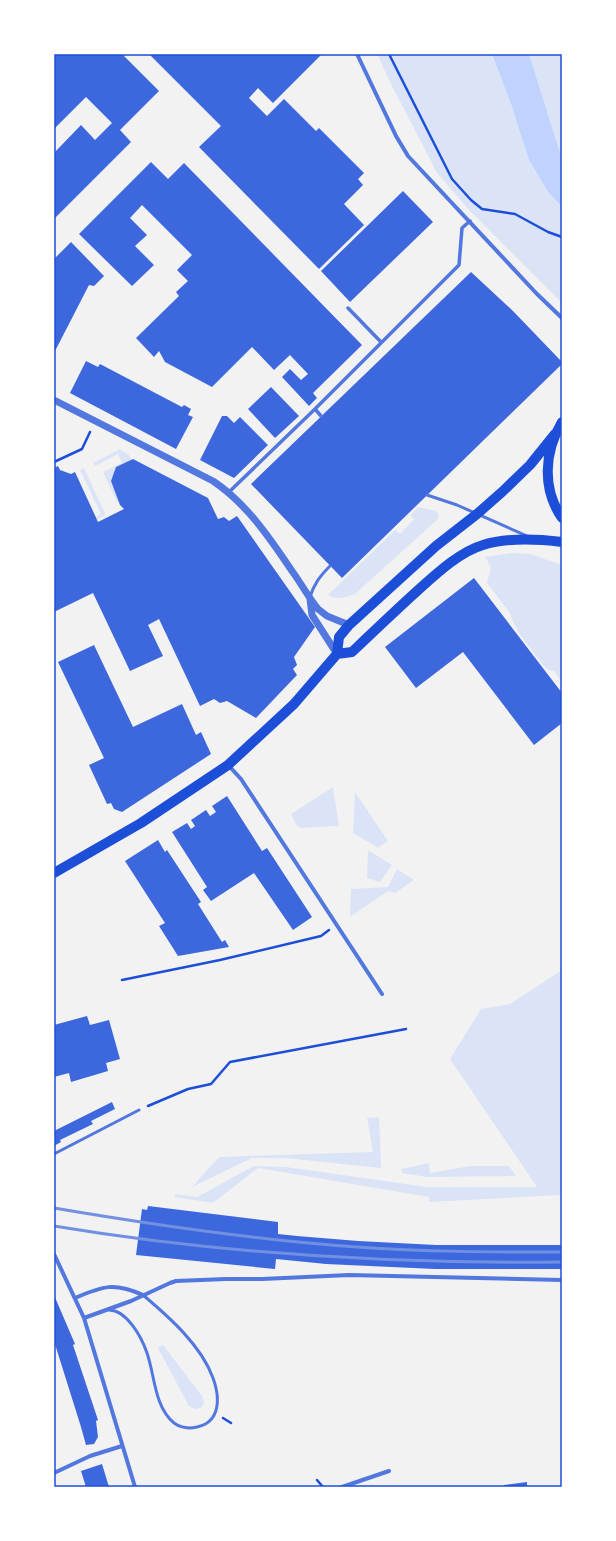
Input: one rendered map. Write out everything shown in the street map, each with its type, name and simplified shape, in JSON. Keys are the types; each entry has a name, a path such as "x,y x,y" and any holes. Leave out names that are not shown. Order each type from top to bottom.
{"main road":[{"path":"54,873 141,823 228,765 294,704 337,654 339,637 349,625 436,546 477,514 530,464 555,434 562,422"},
{"path":"555,434 548,459 548,485 556,510 562,518"},
{"path":"337,654 352,652 440,570 470,550 501,541 534,539 562,542"}],"street":[{"path":"357,54 396,136 408,156 537,294 562,318"},
{"path":"228,493 315,409 459,265 462,228 470,221"},
{"path":"348,308 382,342"},
{"path":"54,400 213,481 228,493 258,523 318,609 327,616 349,625"},
{"path":"315,409 321,416"},
{"path":"310,599 312,614 337,654"},
{"path":"228,765 241,779 382,994"},
{"path":"54,1254 84,1318 135,1487"},
{"path":"84,1318 143,1295 170,1282 348,1275 562,1280"},
{"path":"75,1298 103,1287 115,1286 143,1295"},
{"path":"54,1473 90,1456 122,1446"},
{"path":"342,1487 389,1471"}],"lane":[{"path":"427,495 457,505 534,539"},
{"path":"310,599 315,583 330,566"},
{"path":"54,1154 139,1110"},
{"path":"105,1310 114,1310 123,1313 138,1334 147,1352 158,1396 168,1418 179,1427 189,1429 201,1426 210,1421 215,1414 218,1404 218,1391 213,1377 203,1358 181,1329 143,1295"}],"path":[{"path":"389,54 452,179 471,200 482,209 515,214 548,232 562,237"},
{"path":"54,462 82,449 96,421"},
{"path":"122,980 220,960 321,936 336,925"},
{"path":"153,1103 188,1089 211,1084 230,1062 406,1029"},
{"path":"317,1480 323,1487"}],"shaded area":[{"path":"377,54 492,54 511,104 529,160 548,192 562,207 562,303 470,211 437,173"},
{"path":"529,54 562,54 562,159"},
{"path":"120,449 129,455 131,460 116,467 111,481 119,501 117,502 103,472 122,463 118,454 95,466 93,463"},
{"path":"84,468 105,513 104,516 97,519 96,517 101,514 80,470"},
{"path":"418,507 436,511 439,514 438,519 355,594 342,598 335,598 328,595 395,530 400,534 414,519 410,515"},
{"path":"512,553 530,554 562,565 562,682 554,671 549,670 542,664 519,633 510,613 487,583 491,567 485,557"},
{"path":"333,787 339,826 300,828 296,825 291,814"},
{"path":"355,792 388,841 378,848 353,833"},
{"path":"368,850 392,865 380,882 367,878"},
{"path":"397,869 414,880 395,893 388,891 350,917 351,889 388,887"},
{"path":"562,970 562,1195 429,1202 429,1197 258,1168 213,1203 175,1197 175,1194 197,1197 254,1166 286,1167 427,1187 537,1187 450,1059 481,1009 510,1004"},
{"path":"379,1117 381,1168 285,1158 252,1158 192,1187 219,1157 373,1152 367,1118"},
{"path":"429,1163 430,1173 470,1166 509,1166 516,1176 427,1177 402,1173 401,1169"},
{"path":"163,1345 202,1396 204,1403 201,1408 195,1409 189,1406 158,1348"}],"water":[{"path":"492,54 529,54 562,159 562,207 548,192 529,160 511,104"}],"building":[{"path":"54,54 122,54 159,91 120,130 131,142 54,219 54,153 81,125 95,140 112,123 86,97 54,129"},
{"path":"149,54 322,54 273,103 258,88 249,98 267,116 284,99 316,131 319,128 364,173 358,179 363,185 344,204 364,225 319,269 199,147 221,126"},
{"path":"151,162 168,179 184,163 362,345 313,393 317,398 309,406 282,377 290,369 301,380 308,374 290,355 274,370 252,347 212,387 165,362 159,351 154,357 136,338 179,296 176,292 188,281 177,270 192,255 142,205 130,218 147,235 135,246 154,265 132,286 79,234"},
{"path":"403,191 433,222 350,302 321,271"},
{"path":"71,242 104,276 94,286 89,285 54,353 54,259"},
{"path":"471,272 513,311 562,362 562,364 342,578 251,484"},
{"path":"86,361 98,367 100,364 182,407 184,405 191,409 188,415 193,417 176,449 70,393"},
{"path":"271,387 299,416 275,438 248,409"},
{"path":"222,416 227,416 234,423 240,417 268,445 234,478 200,460"},
{"path":"133,459 208,498 218,519 224,517 229,521 237,516 315,627 294,657 297,665 293,669 297,675 256,718 227,701 220,703 214,699 200,706 159,619 148,625 163,656 130,671 93,593 54,612 54,468 58,466 60,470 71,474 75,472 98,522 124,509 120,505 111,481 116,467"},
{"path":"474,578 562,693 562,723 534,745 463,652 416,688 385,647"},
{"path":"94,645 133,727 182,704 196,735 201,732 211,754 122,812 114,809 111,803 107,804 89,765 104,758 58,662"},
{"path":"227,796 262,851 267,848 312,917 293,930 254,873 211,901 203,890 207,887 172,832 187,823 191,829 195,826 191,820 206,810 210,816 216,812 212,806"},
{"path":"158,840 165,852 167,850 201,902 198,904 222,942 225,940 229,947 178,956 159,926 165,923 125,861"},
{"path":"87,1016 90,1025 109,1020 120,1059 106,1063 108,1071 71,1082 69,1073 54,1077 54,1025"},
{"path":"112,1102 115,1109 91,1121 93,1124 60,1140 61,1142 54,1146 54,1131"},
{"path":"148,1206 278,1222 278,1234 297,1236 436,1245 562,1245 562,1269 435,1269 326,1264 276,1259 275,1269 136,1255 142,1209 147,1210"},
{"path":"54,1295 75,1344 73,1345 98,1420 96,1421 98,1437 94,1444 86,1445 54,1341"},
{"path":"102,1464 109,1487 86,1487 81,1471"},
{"path":"527,1482 527,1487 504,1487 504,1485"}],"railway":[{"path":"54,1208 205,1231 319,1244 434,1251 562,1252"},
{"path":"54,1226 180,1244 307,1255 435,1261 562,1262"}]}
